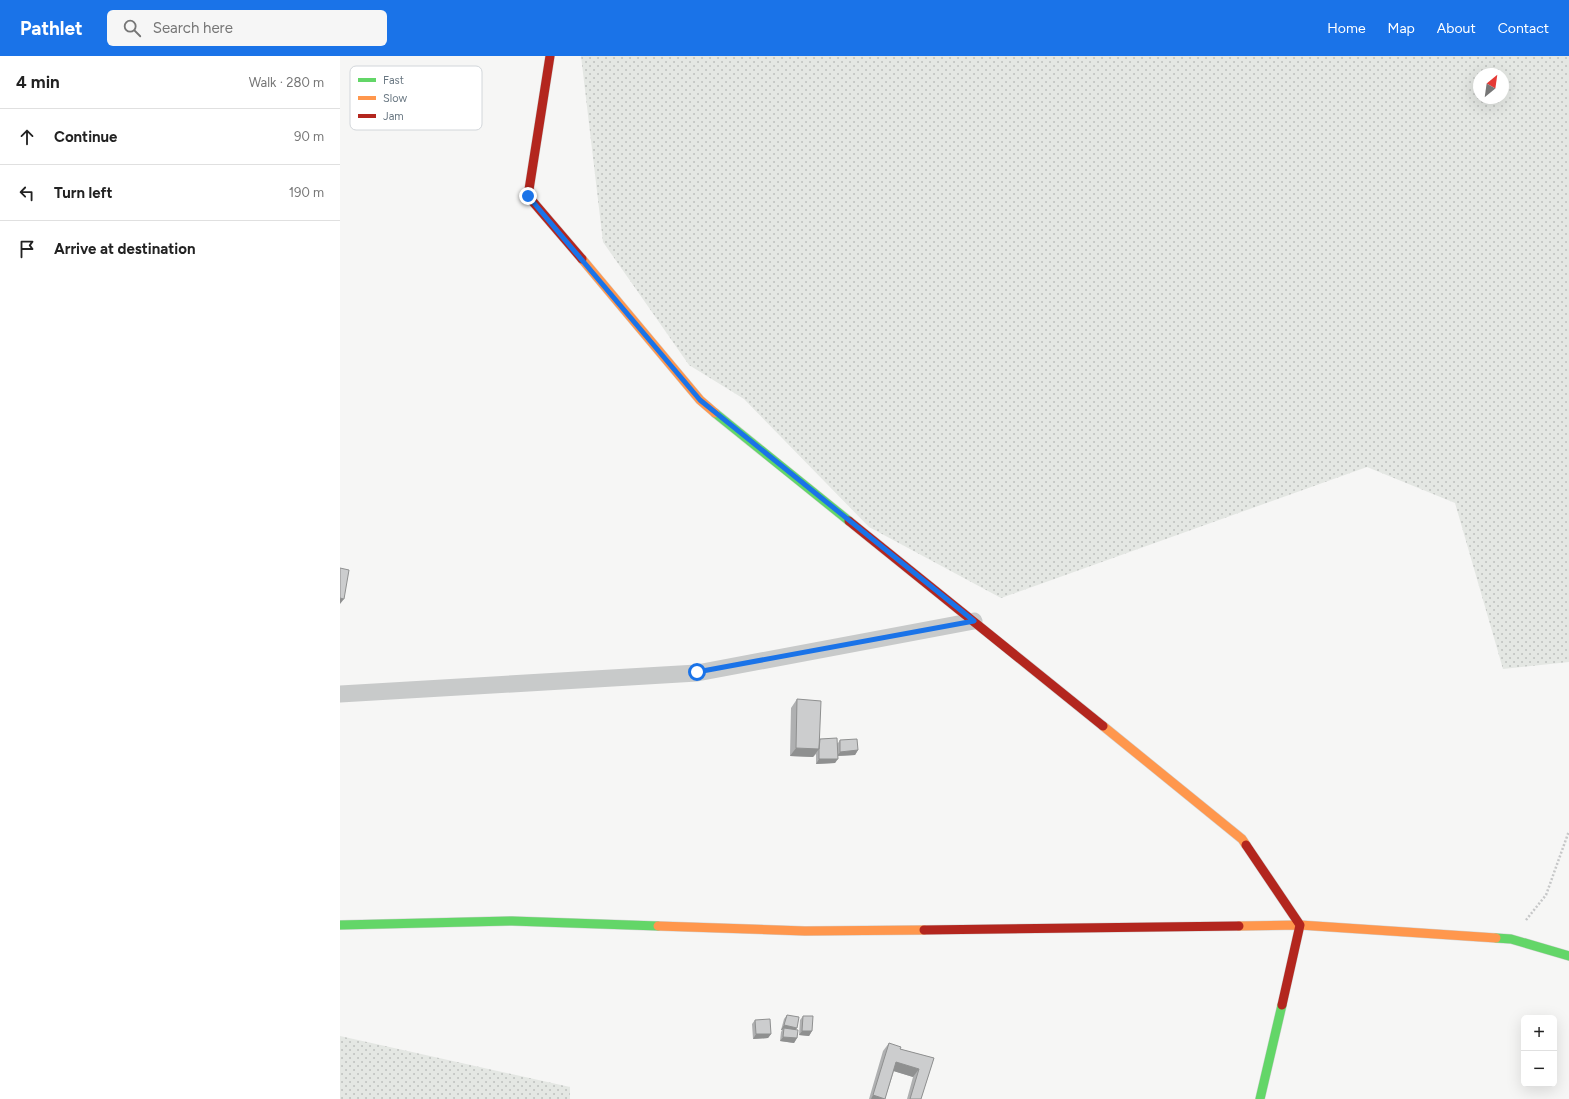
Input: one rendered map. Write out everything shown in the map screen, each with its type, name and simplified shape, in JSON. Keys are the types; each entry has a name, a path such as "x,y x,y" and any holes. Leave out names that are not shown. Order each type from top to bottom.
{"street":[{"path":"550,56 528,196 700,400 1242,839 1300,925 1260,1099"},
{"path":"340,694 697,672 974,621"},
{"path":"340,925 512,920 805,931 1300,925 1511,939 1569,956"}],"path":[{"path":"1511,939 1546,895 1569,832"}],"shaded area":[{"path":"581,56 1569,56 1569,662 1503,669 1455,503 1367,467 1001,598 869,527 744,399 689,365 603,242"},
{"path":"340,1036 570,1087 570,1099 340,1099"}],"building":[{"path":"340,568 349,570 344,599 340,598"},
{"path":"797,699 821,701 819,749 796,748"},
{"path":"837,738 838,759 819,759 820,739"},
{"path":"857,739 858,750 840,752 840,740"},
{"path":"787,1015 799,1017 797,1028 784,1025"},
{"path":"803,1016 813,1016 812,1031 802,1031"},
{"path":"770,1019 771,1034 756,1034 755,1020"},
{"path":"784,1028 798,1030 797,1038 783,1037"},
{"path":"889,1043 901,1047 900,1049 934,1058 921,1099 910,1099 919,1069 896,1062 885,1099 873,1095"}],"traffic: fast":[{"path":"715,413 849,521"},
{"path":"340,925 512,921 658,926"},
{"path":"1496,938 1511,939 1569,956"},
{"path":"1260,1099 1282,1005"}],"traffic: slow":[{"path":"582,259 700,400 715,413"},
{"path":"1103,726 1242,839 1246,845"},
{"path":"1239,926 1300,925 1496,938"},
{"path":"658,926 805,931 924,930"}],"traffic: jam":[{"path":"550,56 528,196 582,259"},
{"path":"849,521 1103,726"},
{"path":"1246,845 1300,925 1282,1005"},
{"path":"924,930 1239,926"}],"route":[{"path":"528,196 700,400 974,621 697,672"}]}
